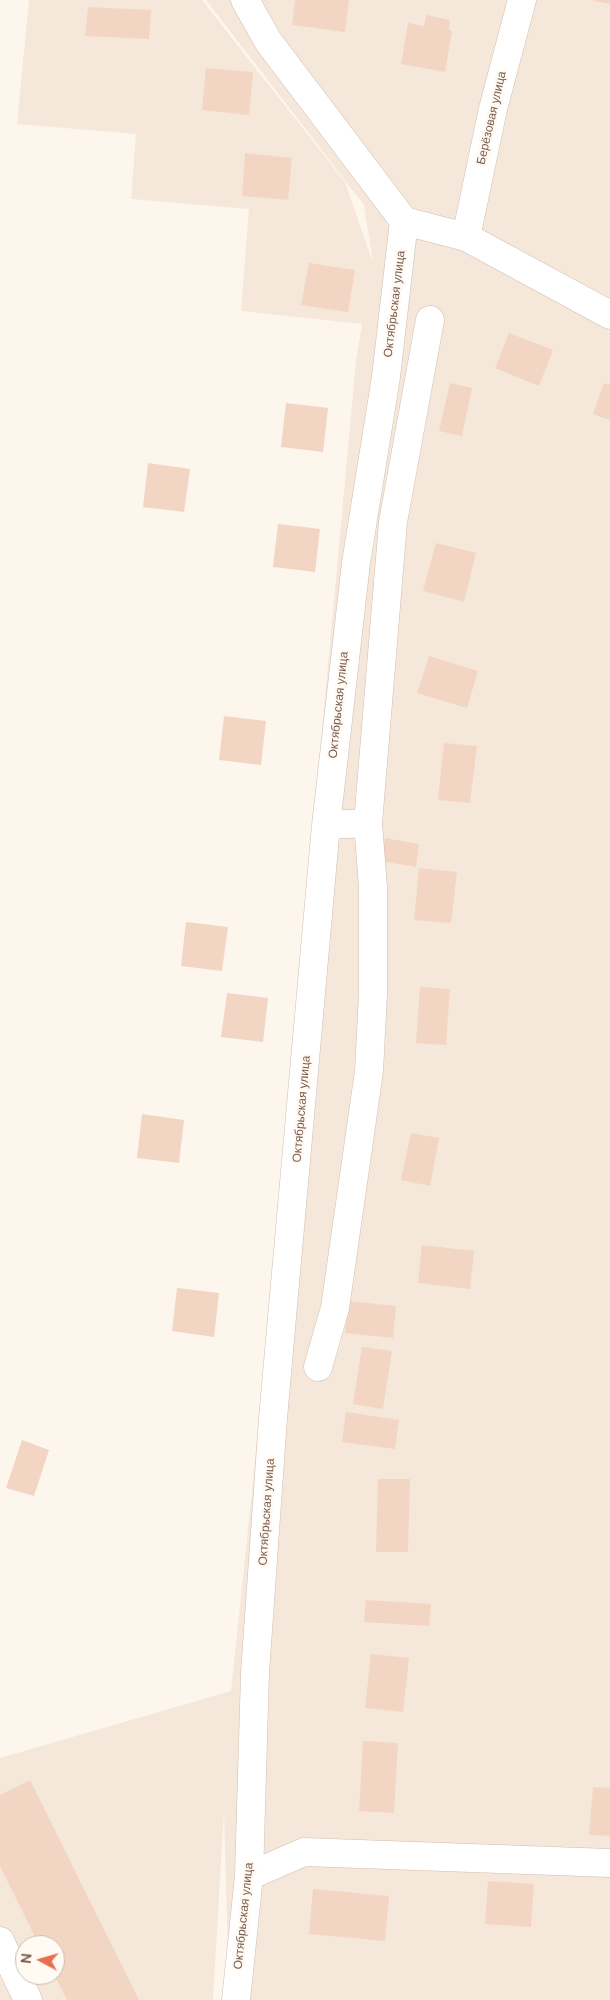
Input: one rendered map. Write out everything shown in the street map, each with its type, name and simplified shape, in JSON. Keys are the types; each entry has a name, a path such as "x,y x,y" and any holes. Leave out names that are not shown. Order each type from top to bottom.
{"street":[{"path":"245,0 268,40 404,221 466,236 610,316"},
{"name":"Берёзовая улица","path":"466,236 493,109 522,0"},
{"name":"Октябрьская улица","path":"236,2000 249,1876 256,1673 273,1428 326,825 356,563 386,377 404,221"},
{"path":"318,1367 335,1308 369,1071 373,994 373,887 368,823 393,522 430,320"},
{"path":"326,825 368,823"},
{"path":"249,1876 304,1852 610,1863"},
{"path":"0,1941 28,2000"}],"shaded area":[{"path":"29,0 202,0 345,182 373,263 364,205 206,0 610,0 610,2000 229,2000 224,1811 213,2000 0,2000 0,1758 231,1691 252,1492 356,361 362,324 241,311 249,209 131,199 136,134 17,124"}],"building":[{"path":"295,0 349,0 345,32 292,25"},
{"path":"610,0 610,4 594,1"},
{"path":"88,7 151,10 149,39 85,36"},
{"path":"426,15 450,20 449,30 452,31 445,72 401,64 408,23 424,26"},
{"path":"206,68 253,72 249,115 202,110"},
{"path":"245,153 292,158 288,200 242,196"},
{"path":"309,263 355,270 348,312 301,305"},
{"path":"509,333 553,350 539,386 495,368"},
{"path":"450,383 472,388 462,436 439,431"},
{"path":"604,383 610,385 610,420 593,414"},
{"path":"286,403 328,408 323,452 281,447"},
{"path":"148,463 190,469 184,512 143,507"},
{"path":"278,524 320,529 315,572 273,567"},
{"path":"436,543 476,553 464,602 423,591"},
{"path":"429,656 478,671 467,708 417,693"},
{"path":"224,716 266,721 261,765 219,760"},
{"path":"444,743 477,746 470,803 438,800"},
{"path":"385,838 419,844 416,867 381,861"},
{"path":"419,868 457,872 451,923 414,920"},
{"path":"186,922 228,927 222,971 181,966"},
{"path":"420,987 450,989 446,1045 416,1043"},
{"path":"227,993 268,998 263,1042 221,1037"},
{"path":"142,1114 184,1120 179,1163 137,1158"},
{"path":"411,1133 439,1138 430,1186 401,1180"},
{"path":"422,1245 474,1251 470,1289 418,1283"},
{"path":"177,1288 219,1293 214,1337 172,1331"},
{"path":"349,1301 396,1306 393,1338 345,1333"},
{"path":"362,1347 392,1351 383,1409 353,1404"},
{"path":"346,1412 399,1420 395,1449 342,1442"},
{"path":"22,1440 49,1450 34,1496 6,1488"},
{"path":"378,1479 410,1479 408,1552 376,1552"},
{"path":"366,1600 431,1604 429,1626 364,1622"},
{"path":"371,1654 409,1658 403,1712 365,1708"},
{"path":"363,1741 398,1743 394,1813 359,1811"},
{"path":"30,1780 139,2000 67,2000 59,1985 65,1985 65,1935 34,1935 0,1866 0,1795"},
{"path":"593,1787 610,1788 610,1836 589,1835"},
{"path":"488,1881 534,1884 531,1927 485,1924"},
{"path":"313,1889 389,1896 385,1941 309,1934"}]}
